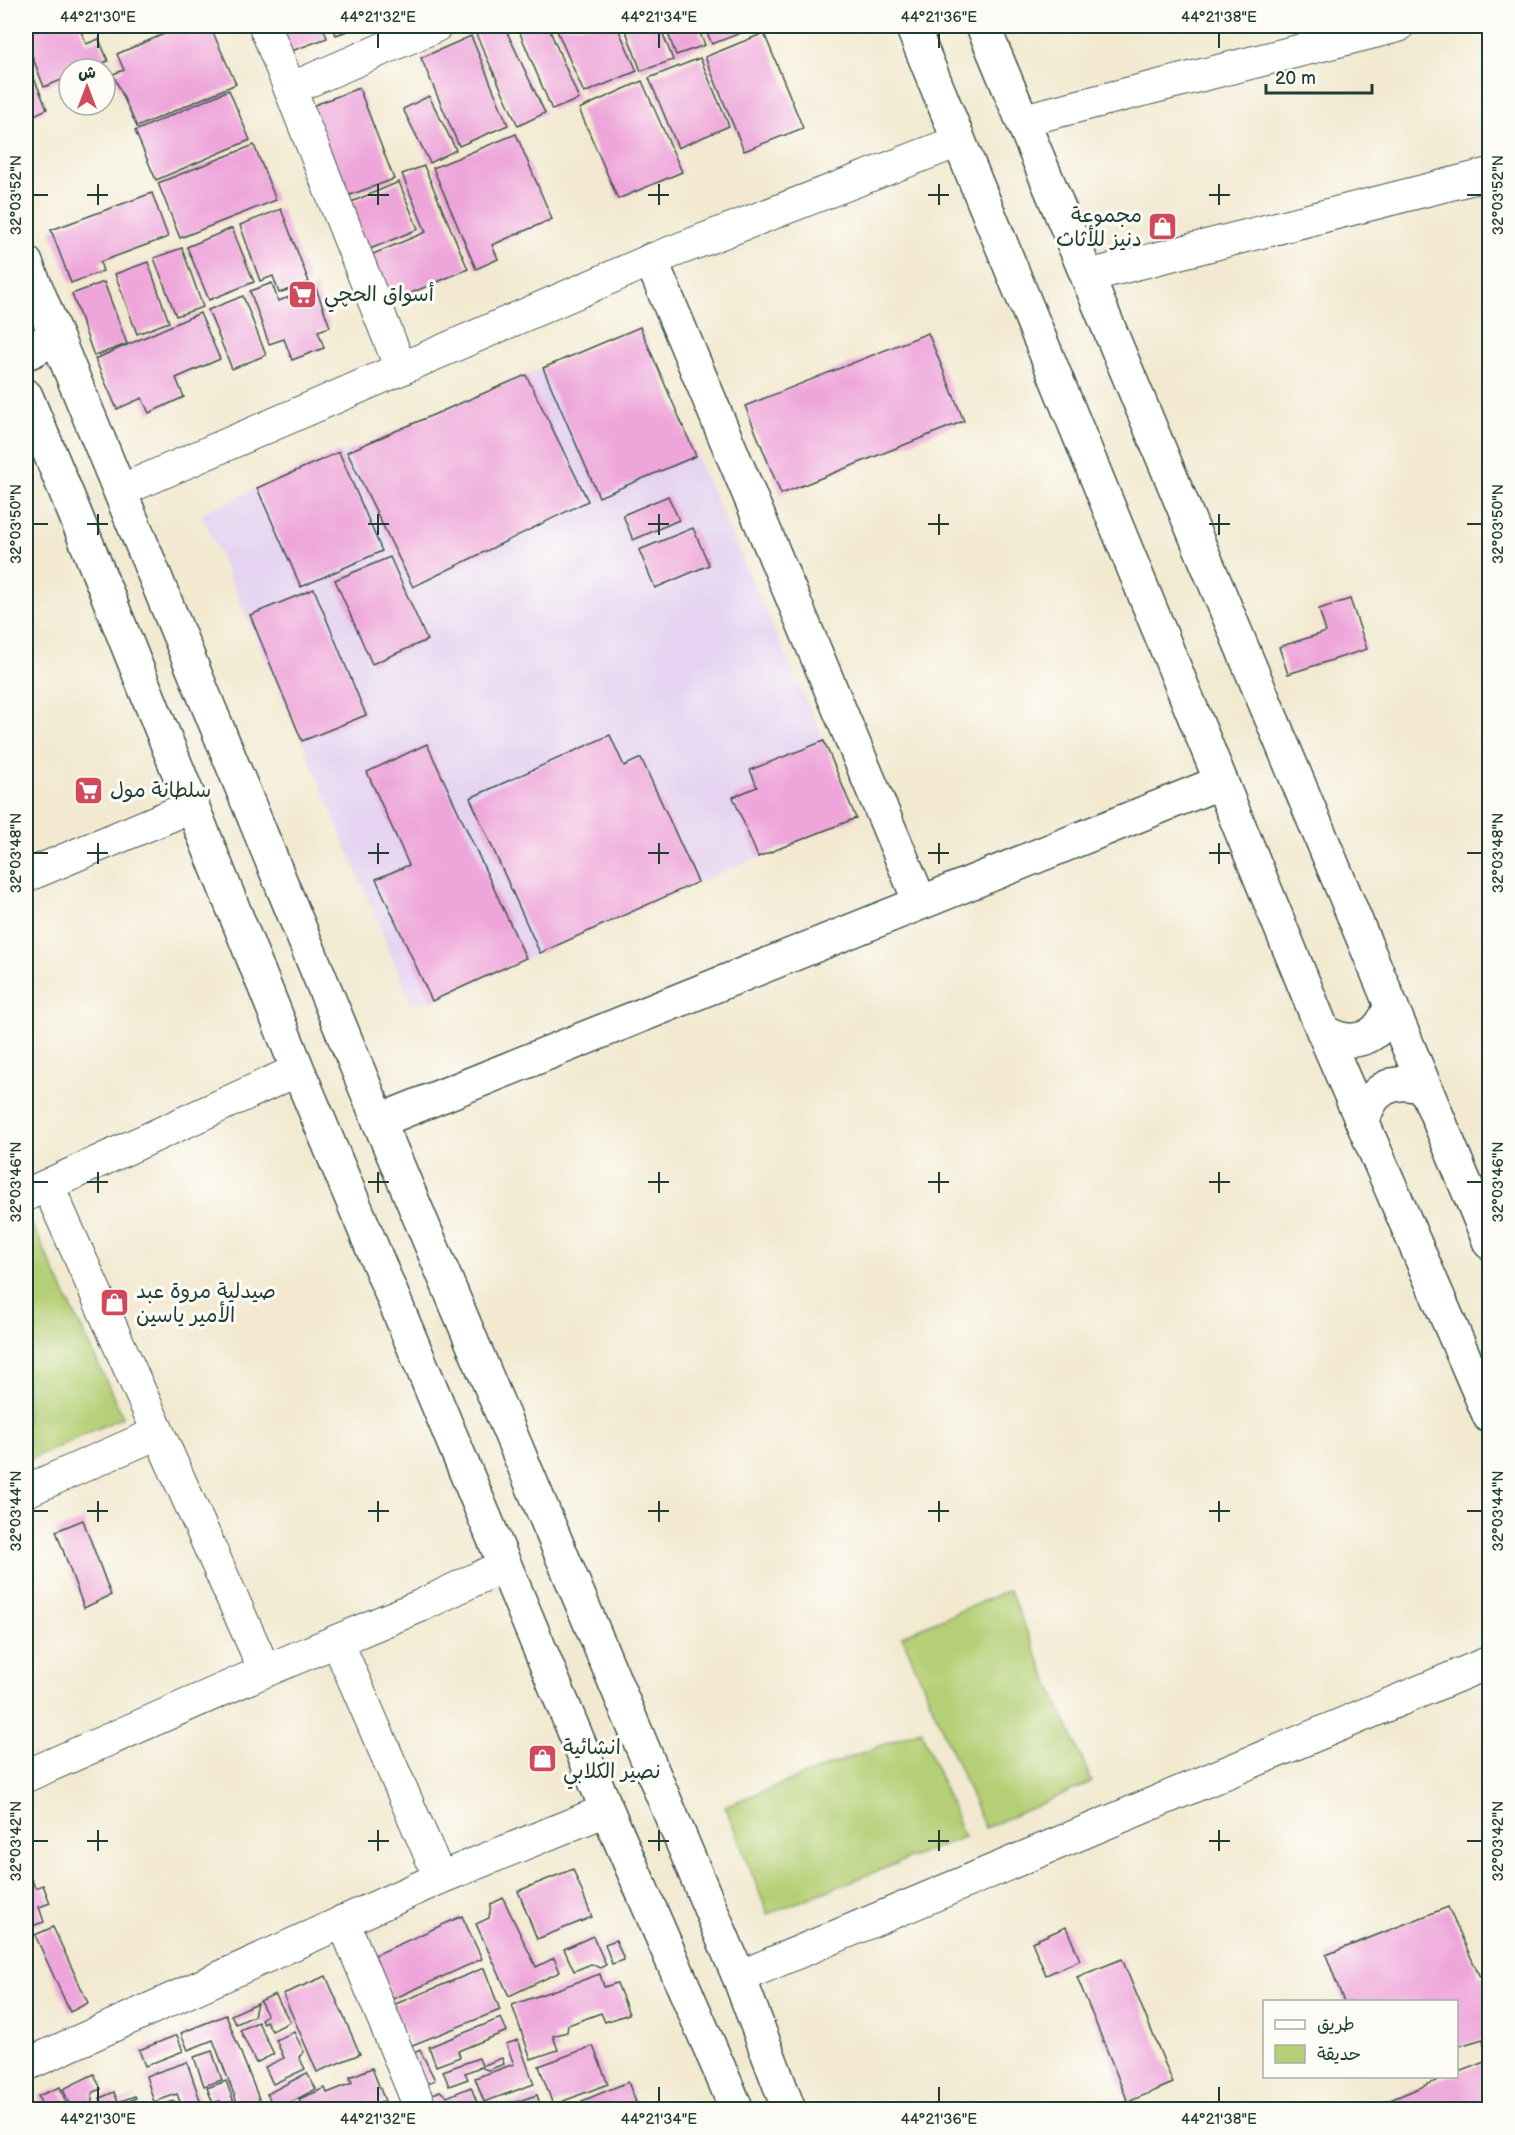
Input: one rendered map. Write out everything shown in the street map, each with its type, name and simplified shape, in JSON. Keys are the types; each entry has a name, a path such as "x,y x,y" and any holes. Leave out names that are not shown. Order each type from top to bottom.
{"street":[{"path":"265,26 401,369"},
{"path":"290,88 436,26"},
{"path":"912,26 1323,1030 1490,1417"},
{"path":"983,26 1490,1243"},
{"path":"1023,120 1398,26"},
{"path":"120,491 651,260 959,141"},
{"path":"1088,276 1490,174"},
{"path":"651,260 920,902"},
{"path":"26,263 379,1121 739,1977 789,2109"},
{"path":"26,353 42,345 53,330"},
{"path":"26,396 298,1070 607,1810 737,2109"},
{"path":"44,439 60,419 79,414 89,415"},
{"path":"379,1121 1221,782"},
{"path":"26,876 193,806"},
{"path":"1323,1030 1342,1040 1364,1038 1381,1026 1390,1007"},
{"path":"265,1671 158,1433 37,1190 298,1070"},
{"path":"1363,1123 1369,1103 1384,1089 1404,1083 1424,1088"},
{"path":"26,1491 158,1433"},
{"path":"26,1776 420,1606 506,1565"},
{"path":"338,1641 440,1878"},
{"path":"739,1977 1490,1662"},
{"path":"26,2065 440,1878 607,1810"},
{"path":"343,1921 421,2109"},
{"path":"722,2074 735,2079 751,2078 767,2068 770,2060"}],"shaded area":[{"path":"640,327 856,818 698,882 432,1001 412,1004 302,741 201,513 339,452 347,452"}],"green space":[{"path":"33,1226 123,1417 26,1461 26,1229"},
{"path":"1009,1590 1092,1782 985,1828 902,1636"},
{"path":"921,1730 964,1837 768,1914 725,1806"}],"building":[{"path":"26,26 79,26 86,44 99,39 106,57 57,57 57,82 44,87 26,40"},
{"path":"183,26 210,26 236,84 137,127 117,83 117,73 124,70 117,54"},
{"path":"276,26 323,26 327,38 286,53"},
{"path":"332,26 361,26 336,35"},
{"path":"489,26 504,26 545,113 518,126 475,32"},
{"path":"517,26 548,26 579,99 552,110"},
{"path":"555,26 617,26 637,71 584,93"},
{"path":"624,26 660,26 673,60 641,71"},
{"path":"665,26 697,26 705,45 676,55"},
{"path":"704,26 759,26 712,44"},
{"path":"764,33 803,128 744,151 705,57"},
{"path":"471,36 508,125 459,146 421,58"},
{"path":"700,58 729,126 678,148 649,78"},
{"path":"26,59 47,109 26,119"},
{"path":"642,81 682,172 618,199 579,109"},
{"path":"359,88 394,179 339,199 304,109"},
{"path":"229,90 250,140 156,180 135,131"},
{"path":"429,96 456,150 430,163 403,109"},
{"path":"516,134 552,219 492,245 498,259 476,269 433,168"},
{"path":"254,145 276,200 180,238 158,183"},
{"path":"424,166 468,269 385,304 366,257 426,232 402,174"},
{"path":"399,182 418,229 363,252 344,205"},
{"path":"152,193 168,237 100,262 103,271 71,283 51,230"},
{"path":"281,209 309,282 279,293 273,276 260,281 240,225"},
{"path":"232,228 254,282 209,300 187,247"},
{"path":"182,248 203,307 176,316 154,258"},
{"path":"148,262 169,322 137,334 115,274"},
{"path":"104,282 127,344 94,356 72,294"},
{"path":"272,283 278,301 316,288 330,327 318,331 324,348 292,360 284,339 269,344 250,291"},
{"path":"243,296 266,355 232,369 208,310"},
{"path":"200,313 220,359 176,378 184,397 149,413 142,398 117,409 95,359"},
{"path":"640,327 696,456 599,497 543,368"},
{"path":"928,333 964,421 781,494 745,406"},
{"path":"526,375 588,501 413,587 347,452"},
{"path":"339,452 382,551 301,587 257,488"},
{"path":"668,496 679,520 633,540 623,515"},
{"path":"693,528 709,565 655,588 639,550"},
{"path":"390,557 427,640 372,664 335,580"},
{"path":"314,589 366,715 302,741 250,615"},
{"path":"1350,599 1367,649 1288,674 1279,647 1326,632 1319,609"},
{"path":"610,735 624,766 641,758 698,882 540,953 470,798"},
{"path":"824,741 856,818 758,857 733,797 757,787 750,770"},
{"path":"427,744 526,958 432,1001 376,879 409,865 367,772"},
{"path":"83,1520 111,1595 84,1608 56,1531"},
{"path":"573,1869 592,1917 537,1939 518,1891"},
{"path":"32,1880 35,1888 43,1885 50,1903 39,1907 44,1922 32,1926 26,1909 26,1882"},
{"path":"503,1898 536,1967 554,1958 560,1972 509,1996 476,1924 489,1918 491,1904"},
{"path":"1448,1907 1480,1977 1490,1973 1490,2110 1380,2110 1378,2105 1443,2078 1458,2078 1458,2072 1487,2061 1483,2039 1458,2046 1458,2000 1343,2000 1326,1955"},
{"path":"462,1916 482,1959 393,1999 373,1956"},
{"path":"53,1927 88,2003 70,2012 35,1935"},
{"path":"1066,1927 1080,1960 1046,1975 1032,1942"},
{"path":"593,1936 606,1965 600,1968 591,1964 574,1971 564,1949"},
{"path":"616,1940 624,1960 612,1964 605,1944"},
{"path":"1122,1959 1173,2083 1128,2102 1077,1977"},
{"path":"484,1968 500,2010 410,2046 393,2005"},
{"path":"600,1974 604,1987 617,1983 629,2014 605,2022 601,2013 568,2025 567,2032 553,2036 558,2050 531,2059 512,2005"},
{"path":"326,1976 360,2054 317,2072 283,1994"},
{"path":"275,1994 290,2022 272,2031 266,2021 263,2023 261,2019 267,2015 260,2001"},
{"path":"257,2003 254,2016 236,2024 231,2015"},
{"path":"226,2015 263,2109 261,2110 240,2110 213,2040 188,2050 181,2033"},
{"path":"501,2018 507,2031 458,2051 460,2057 436,2066 429,2047"},
{"path":"258,2022 274,2054 256,2063 240,2030"},
{"path":"294,2032 304,2052 299,2057 305,2069 273,2084 265,2067 284,2058 276,2040"},
{"path":"177,2035 183,2051 145,2066 139,2050"},
{"path":"518,2040 534,2084 484,2102 475,2078 514,2064 506,2044"},
{"path":"593,2046 608,2084 553,2105 539,2066"},
{"path":"420,2050 435,2080 427,2084 412,2054"},
{"path":"212,2051 222,2080 204,2086 194,2057"},
{"path":"479,2058 482,2066 502,2058 504,2064 488,2070 480,2067 465,2073 468,2079 449,2086 443,2071"},
{"path":"187,2062 201,2103 183,2109 177,2094 154,2102 146,2076"},
{"path":"372,2068 385,2101 379,2103 382,2110 340,2110 339,2108 303,2110 299,2099 325,2088 327,2093 352,2083 350,2077"},
{"path":"307,2073 316,2089 276,2110 267,2094"},
{"path":"94,2074 101,2089 92,2093 92,2103 79,2110 72,2110 63,2089"},
{"path":"226,2081 237,2110 223,2110 220,2101 213,2103 207,2088"},
{"path":"628,2082 636,2102 618,2110 586,2110 582,2101"},
{"path":"60,2087 69,2110 44,2110 38,2096"},
{"path":"471,2087 480,2110 438,2110 431,2095 440,2091 447,2097"},
{"path":"114,2092 118,2102 135,2096 136,2098 112,2110 105,2110 100,2098"},
{"path":"537,2095 542,2110 508,2110 506,2105"},
{"path":"174,2101 177,2110 152,2110 152,2109"},
{"path":"210,2103 212,2110 193,2110 193,2109"}],"place":[{"name":"مجموعة دنيز للأثاث","path":"1163,227"},
{"name":"أسواق الحچي","path":"303,294"},
{"name":"سلطانة مول","path":"89,790"},
{"name":"صيدلية مروة عبد الأمير ياسين","path":"115,1303"},
{"name":"انشائية نصير الكلابي","path":"542,1759"}]}
